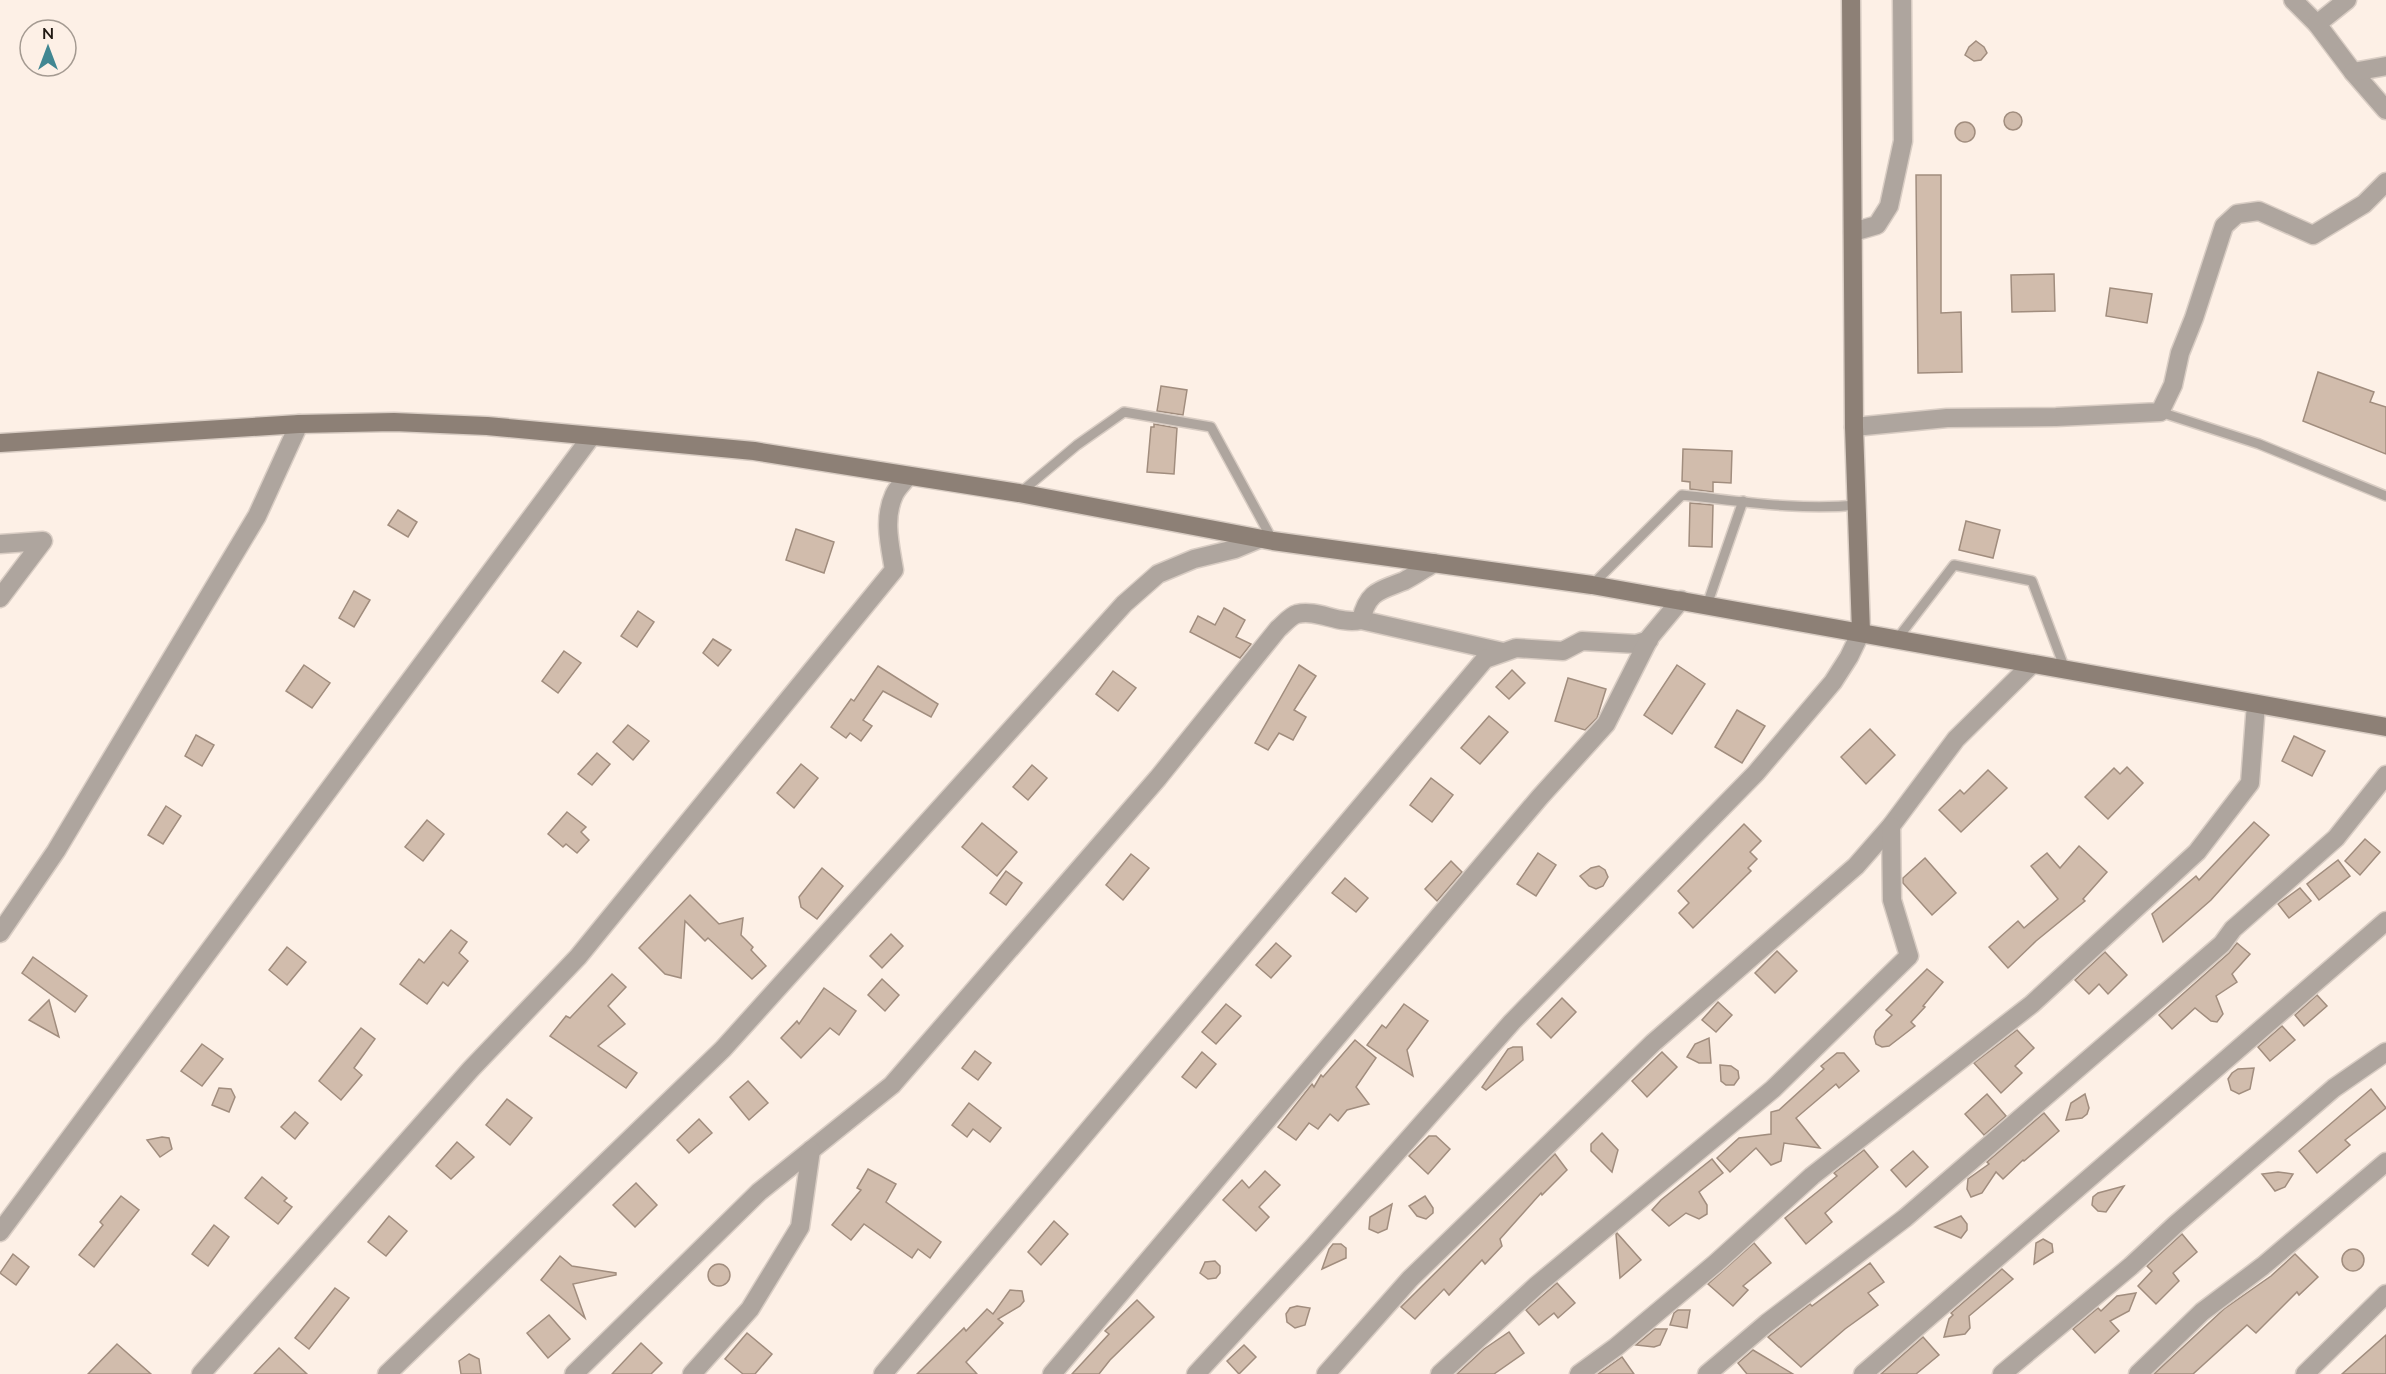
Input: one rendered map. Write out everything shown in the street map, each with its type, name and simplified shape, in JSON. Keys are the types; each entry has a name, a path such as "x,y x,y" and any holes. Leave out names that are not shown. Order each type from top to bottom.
{"main road":[{"path":"1851,0 1854,427 1861,632"},
{"path":"0,443 299,424 394,422 487,426 754,451 1019,493 1266,540 1592,585 1681,600 2386,727"}],"street":[{"path":"1853,232 1878,225 1889,206 1903,141 1902,0"},
{"path":"2293,0 2317,24 2353,72 2386,110"},
{"path":"2317,24 2347,0"},
{"path":"2353,72 2386,66"},
{"path":"1854,427 1947,418 2056,417 2160,412 2173,385 2180,353 2224,226 2237,213 2259,211 2313,235 2364,204 2386,182"},
{"path":"0,933 56,850 257,516 299,424"},
{"path":"0,1232 591,437"},
{"path":"201,1374 471,1069 578,957 894,570 887,538 890,507 895,493 908,476"},
{"path":"387,1374 723,1049 1124,604 1158,574 1194,559 1266,540"},
{"path":"0,544 43,542 0,598"},
{"path":"1360,620 1365,602 1391,584 1404,581 1434,563"},
{"path":"1052,1374 1540,797 1605,724 1649,640 1681,600"},
{"path":"573,1374 759,1192 892,1085 1158,778 1278,629 1297,614 1312,614 1343,621 1360,620 1503,652"},
{"path":"1196,1374 1313,1247 1512,1022 1756,773 1833,682 1861,632"},
{"path":"883,1374 1485,659 1516,648 1563,651 1582,641 1636,644 1649,640"},
{"path":"1326,1374 1410,1279 1653,1043 1856,866 1891,825 1956,739 2032,664"},
{"path":"1579,1374 1616,1347 1716,1263 1812,1176 2032,1004 2197,852 2250,783 2256,704"},
{"path":"1707,1374 1767,1323 1905,1218 2222,944 2233,929 2336,838 2386,775"},
{"path":"1440,1374 1537,1285 1773,1089 1909,956 1892,900 1891,825"},
{"path":"1863,1374 2386,921"},
{"path":"2002,1374 2131,1266 2175,1225 2334,1088 2386,1052"},
{"path":"692,1374 750,1309 800,1227 811,1150"},
{"path":"2138,1374 2202,1312 2263,1266 2386,1162"},
{"path":"2305,1374 2386,1293"}],"lane":[{"path":"1019,493 1077,445 1124,412 1211,427 1266,540"},
{"path":"2160,412 2259,444 2386,496"},
{"path":"1592,585 1682,495 1831,508 1857,505"},
{"path":"1707,605 1743,501"},
{"path":"1897,639 1954,565 2032,581 2065,669"}],"building":[{"path":"1976,41 1984,47 1987,53 1981,60 1974,61 1965,55"},
{"path":"2009,112 2017,112 2022,117 2020,128 2009,130 2004,125 2004,117"},
{"path":"1965,122 1972,125 1975,132 1972,139 1965,142 1958,139 1955,132 1958,125"},
{"path":"1916,175 1941,175 1941,313 1961,312 1962,372 1918,373"},
{"path":"2054,274 2055,311 2012,312 2011,275"},
{"path":"2110,288 2152,294 2147,323 2106,316"},
{"path":"2318,372 2374,392 2370,402 2386,407 2386,454 2303,421"},
{"path":"1161,386 1187,390 1183,415 1157,411"},
{"path":"1154,424 1177,428 1174,474 1147,472 1151,427 1154,427"},
{"path":"1683,449 1732,451 1731,483 1713,482 1713,492 1690,489 1690,482 1682,481"},
{"path":"1690,503 1713,505 1712,547 1689,546"},
{"path":"398,510 417,522 408,537 388,525"},
{"path":"1966,521 2000,530 1993,558 1959,550"},
{"path":"796,529 834,542 824,573 786,560"},
{"path":"354,591 370,600 354,627 339,618"},
{"path":"1224,608 1245,620 1236,637 1251,644 1240,658 1190,632 1198,616 1215,625"},
{"path":"638,611 654,622 637,647 621,636"},
{"path":"713,639 731,650 718,666 703,653"},
{"path":"564,651 581,663 558,693 542,681"},
{"path":"304,665 330,683 312,708 286,691"},
{"path":"1299,665 1316,676 1294,710 1306,717 1293,740 1279,733 1268,750 1255,743"},
{"path":"1677,665 1705,684 1672,734 1644,715"},
{"path":"878,666 938,704 931,717 883,691 863,720 872,726 861,741 850,733 846,738 831,727 851,699 854,701"},
{"path":"1512,670 1525,683 1509,699 1496,687"},
{"path":"1113,671 1136,688 1118,711 1096,694"},
{"path":"1568,678 1606,689 1597,718 1585,730 1555,721"},
{"path":"1737,710 1765,726 1742,763 1715,747"},
{"path":"1489,716 1508,732 1480,764 1461,748"},
{"path":"628,725 649,741 633,760 613,742"},
{"path":"1870,729 1895,755 1866,784 1841,757"},
{"path":"196,735 214,745 202,766 185,756"},
{"path":"2294,736 2325,751 2312,776 2282,761"},
{"path":"597,753 610,764 592,785 578,774"},
{"path":"801,764 818,778 794,808 777,793"},
{"path":"1032,765 1047,778 1028,800 1013,787"},
{"path":"2127,767 2143,783 2108,819 2085,797 2114,768 2120,774"},
{"path":"1988,770 2007,788 1961,832 1939,810 1960,790 1964,794"},
{"path":"1431,778 1453,795 1432,822 1410,805"},
{"path":"166,806 181,816 163,844 148,835"},
{"path":"567,812 586,827 581,832 589,840 577,853 566,844 563,847 548,834"},
{"path":"427,820 444,834 423,861 405,847"},
{"path":"2254,822 2269,835 2211,900 2163,942 2152,914 2196,876 2199,880"},
{"path":"982,823 1017,852 997,876 962,847"},
{"path":"1744,824 1761,841 1750,852 1757,859 1748,868 1751,871 1693,928 1679,913 1689,903 1678,891"},
{"path":"2365,839 2380,852 2360,875 2345,861"},
{"path":"2079,846 2107,872 2083,899 2085,901 2036,941 2008,968 1989,947 2018,921 2024,928 2058,899 2031,866 2047,853 2060,868"},
{"path":"1538,853 1556,865 1536,896 1517,884"},
{"path":"1131,854 1149,868 1123,900 1106,885"},
{"path":"1925,858 1956,893 1932,915 1903,883 1903,878"},
{"path":"2338,860 2350,876 2319,900 2307,884"},
{"path":"1451,861 1462,872 1437,901 1425,889"},
{"path":"1599,866 1605,870 1608,877 1603,886 1596,889 1589,886 1580,876 1591,868"},
{"path":"822,868 843,886 817,919 801,907 799,897"},
{"path":"1006,871 1022,883 1006,905 990,893"},
{"path":"1345,878 1368,898 1356,912 1332,893"},
{"path":"2300,888 2311,901 2289,918 2278,904"},
{"path":"690,895 719,924 743,918 741,935 753,947 751,950 766,966 752,979 708,938 705,941 685,921 681,978 665,974 639,948"},
{"path":"451,930 467,942 459,953 468,961 448,986 443,982 427,1004 400,984 419,959 424,963"},
{"path":"891,934 903,946 882,968 870,956"},
{"path":"1276,943 1291,956 1271,978 1256,965"},
{"path":"2237,943 2250,954 2232,974 2237,982 2216,996 2223,1014 2217,1022 2211,1021 2195,1008 2172,1029 2159,1015 2229,953"},
{"path":"287,947 306,962 287,985 269,970"},
{"path":"1777,951 1797,971 1775,993 1755,973"},
{"path":"2105,952 2127,975 2108,994 2099,984 2089,994 2075,980"},
{"path":"33,957 87,996 75,1012 22,973"},
{"path":"1927,969 1943,982 1911,1022 1915,1026 1889,1046 1882,1047 1876,1044 1874,1037 1876,1031 1892,1015 1886,1010"},
{"path":"612,974 626,987 608,1006 625,1024 598,1046 637,1073 626,1088 550,1036 566,1016 570,1018"},
{"path":"882,979 899,995 885,1011 868,995"},
{"path":"824,988 856,1011 839,1035 830,1028 801,1058 781,1038 797,1021 799,1024"},
{"path":"2317,995 2327,1006 2304,1026 2295,1015"},
{"path":"1562,998 1576,1012 1551,1038 1537,1024"},
{"path":"49,1000 59,1037 29,1020"},
{"path":"1718,1002 1732,1015 1716,1032 1702,1020"},
{"path":"1226,1004 1241,1016 1216,1044 1202,1032"},
{"path":"1404,1004 1428,1021 1407,1050 1413,1076 1367,1045 1382,1025 1386,1028"},
{"path":"2282,1026 2295,1040 2270,1061 2258,1047"},
{"path":"361,1028 375,1039 354,1068 362,1075 341,1100 319,1081"},
{"path":"2017,1030 2034,1048 2015,1066 2022,1073 2001,1093 1974,1063"},
{"path":"1709,1038 1711,1063 1699,1063 1687,1057 1695,1044"},
{"path":"1355,1040 1376,1058 1356,1087 1369,1104 1347,1110 1338,1121 1330,1114 1318,1129 1309,1123 1296,1140 1278,1127 1312,1084 1314,1087 1321,1075 1323,1077"},
{"path":"202,1044 223,1059 202,1086 181,1071"},
{"path":"1522,1047 1523,1060 1486,1090 1482,1087 1508,1049"},
{"path":"975,1051 991,1063 978,1080 962,1068"},
{"path":"1202,1052 1216,1064 1196,1088 1182,1077"},
{"path":"1662,1052 1677,1067 1647,1097 1632,1081"},
{"path":"1837,1053 1844,1053 1859,1071 1839,1088 1836,1084 1796,1118 1820,1148 1784,1143 1781,1161 1771,1165 1756,1148 1730,1172 1717,1158 1739,1138 1771,1134 1771,1112 1779,1110 1824,1069 1821,1066"},
{"path":"1720,1065 1731,1066 1738,1071 1739,1078 1734,1085 1726,1085 1721,1081"},
{"path":"2254,1068 2250,1089 2239,1094 2231,1090 2228,1079 2232,1073 2238,1069"},
{"path":"748,1081 768,1103 749,1120 730,1097"},
{"path":"219,1088 231,1089 235,1097 229,1112 212,1105"},
{"path":"2371,1089 2386,1108 2345,1140 2350,1145 2317,1173 2299,1151"},
{"path":"1987,1094 2006,1116 1984,1135 1965,1114"},
{"path":"2085,1094 2089,1108 2087,1114 2082,1118 2066,1120 2071,1103"},
{"path":"507,1099 532,1118 510,1145 486,1125"},
{"path":"969,1103 1001,1128 990,1142 973,1129 967,1137 952,1125"},
{"path":"295,1112 308,1123 295,1139 281,1127"},
{"path":"2044,1113 2059,1131 2003,1179 1996,1172 1982,1193 1971,1197 1967,1189 1968,1179 1989,1164 1987,1162"},
{"path":"699,1119 712,1133 689,1153 677,1140"},
{"path":"1602,1133 1618,1150 1612,1172 1591,1151 1591,1144"},
{"path":"1429,1136 1436,1136 1450,1149 1428,1174 1409,1156"},
{"path":"169,1138 172,1149 160,1157 147,1140"},
{"path":"457,1142 474,1157 451,1179 436,1166"},
{"path":"1864,1150 1878,1167 1825,1213 1832,1222 1806,1244 1785,1218 1837,1176 1834,1173"},
{"path":"1913,1151 1928,1167 1906,1187 1891,1170"},
{"path":"1555,1154 1567,1170 1542,1195 1541,1193 1500,1239 1502,1246 1485,1264 1482,1260 1449,1295 1444,1289 1415,1319 1401,1307"},
{"path":"1712,1159 1723,1173 1699,1192 1707,1205 1707,1214 1699,1219 1686,1213 1669,1226 1652,1210"},
{"path":"868,1169 896,1184 886,1202 941,1242 930,1258 918,1249 912,1258 864,1224 851,1240 832,1225 861,1190 857,1188"},
{"path":"1265,1171 1280,1185 1259,1207 1269,1217 1256,1231 1223,1200 1242,1180 1249,1188"},
{"path":"2278,1172 2293,1174 2285,1187 2275,1191 2262,1174"},
{"path":"262,1177 287,1198 284,1201 292,1207 278,1224 245,1198"},
{"path":"636,1183 657,1205 635,1227 613,1205"},
{"path":"2124,1186 2106,1212 2098,1211 2092,1205 2093,1197 2098,1193"},
{"path":"121,1196 139,1210 94,1267 79,1255 103,1225 100,1222"},
{"path":"1425,1196 1433,1208 1433,1213 1426,1219 1417,1216 1409,1206"},
{"path":"1392,1204 1387,1229 1378,1233 1369,1229 1370,1217"},
{"path":"389,1216 407,1231 386,1256 368,1242"},
{"path":"1961,1216 1967,1224 1967,1230 1961,1238 1935,1227"},
{"path":"1054,1221 1068,1234 1041,1265 1028,1252"},
{"path":"214,1225 229,1237 208,1266 192,1254"},
{"path":"1616,1234 1641,1260 1620,1278"},
{"path":"2182,1234 2197,1252 2173,1273 2179,1281 2156,1304 2138,1286 2152,1271 2147,1266"},
{"path":"2043,1239 2052,1244 2053,1252 2034,1264 2036,1243"},
{"path":"1754,1243 1771,1263 1743,1286 1748,1290 1733,1306 1708,1284"},
{"path":"1333,1244 1341,1244 1346,1248 1346,1258 1322,1269 1329,1249"},
{"path":"2353,1249 2361,1252 2364,1260 2361,1268 2353,1271 2345,1268 2342,1260 2345,1252"},
{"path":"13,1254 29,1267 16,1285 0,1273"},
{"path":"2295,1254 2318,1277 2299,1295 2297,1292 2256,1333 2247,1325 2193,1374 2154,1374 2224,1309 2271,1276"},
{"path":"560,1256 572,1266 616,1273 616,1275 573,1284 585,1318 541,1280"},
{"path":"1215,1261 1220,1266 1220,1273 1216,1278 1208,1279 1200,1273 1205,1262"},
{"path":"1870,1263 1884,1282 1868,1293 1878,1305 1845,1329 1801,1367 1768,1337 1810,1304 1812,1306"},
{"path":"715,1264 723,1264 730,1271 730,1279 723,1286 715,1286 708,1279 708,1271"},
{"path":"2002,1269 2013,1279 1969,1316 1970,1328 1965,1334 1944,1337 1949,1319 1953,1315 1951,1313"},
{"path":"1557,1283 1575,1303 1558,1318 1554,1313 1539,1325 1526,1310"},
{"path":"335,1288 349,1298 309,1349 295,1338"},
{"path":"1010,1290 1022,1291 1024,1301 1020,1306 998,1319 1003,1323 966,1362 977,1374 917,1374 964,1328 966,1331 987,1309 993,1314"},
{"path":"2136,1293 2129,1311 2110,1321 2119,1331 2095,1353 2073,1329 2098,1308 2101,1311 2117,1296"},
{"path":"1137,1300 1154,1317 1110,1360 1099,1374 1072,1374 1109,1334 1105,1331"},
{"path":"1297,1306 1310,1308 1305,1325 1295,1328 1287,1322 1286,1314 1290,1308"},
{"path":"1678,1310 1690,1310 1687,1328 1670,1325 1674,1313"},
{"path":"549,1315 570,1339 548,1358 527,1333"},
{"path":"1655,1329 1667,1329 1660,1345 1654,1347 1636,1345"},
{"path":"1509,1332 1524,1353 1494,1374 1457,1374 1484,1349"},
{"path":"747,1333 772,1354 755,1374 743,1374 725,1359"},
{"path":"2386,1335 2386,1374 2342,1374"},
{"path":"1923,1337 1939,1355 1916,1374 1881,1374"},
{"path":"641,1343 662,1363 651,1374 612,1374"},
{"path":"117,1344 151,1374 88,1374"},
{"path":"1244,1345 1256,1357 1239,1374 1227,1361"},
{"path":"279,1348 307,1374 254,1374"},
{"path":"1753,1350 1793,1374 1747,1374 1738,1363"},
{"path":"469,1354 479,1359 481,1374 461,1374 459,1361"},
{"path":"1622,1357 1634,1374 1598,1374"}]}
